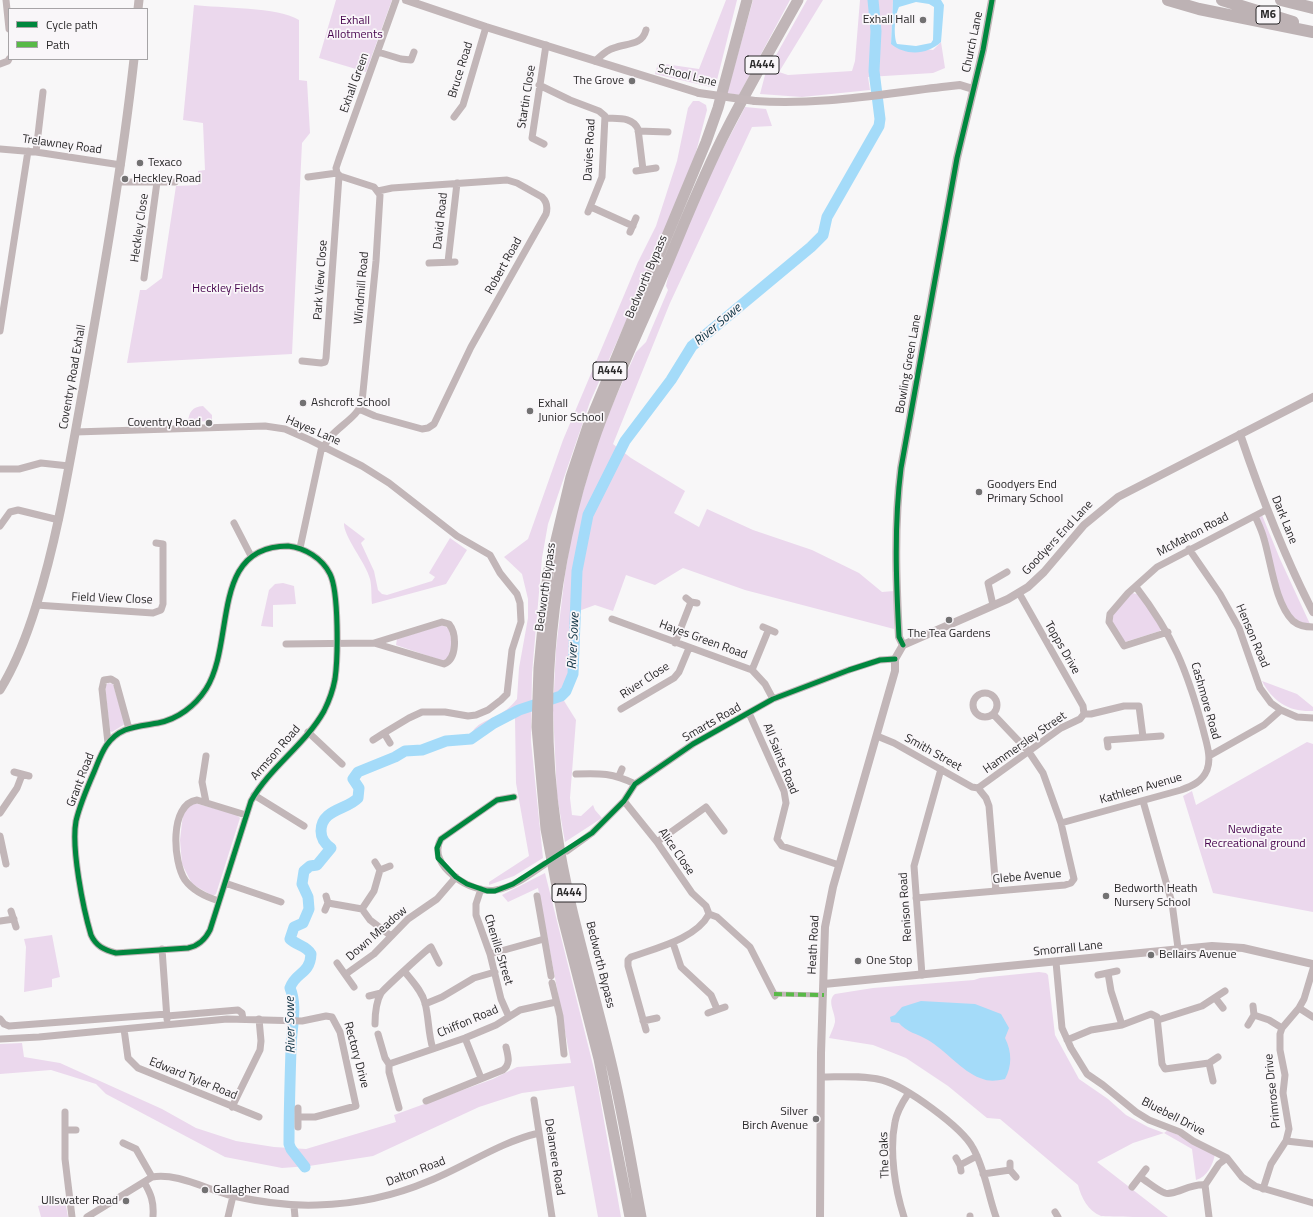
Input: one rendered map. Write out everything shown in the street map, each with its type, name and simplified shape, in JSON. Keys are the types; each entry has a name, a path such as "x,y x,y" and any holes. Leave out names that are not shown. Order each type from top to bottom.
{"highway":[{"name":"Bedworth Bypass","path":"641,1217 615,1079 605,1058 563,918 546,829 542,726 544,668 542,619 548,574 571,476 588,426 706,142 718,108 747,0"},
{"name":"Bedworth Bypass","path":"544,668 559,574 576,500 593,442 622,367 705,176 727,130 798,0"},
{"path":"1168,0 1199,9 1313,32"},
{"name":"M6","path":"1222,0 1313,28"},
{"name":"M6","path":"1281,0 1313,7"},
{"path":"1301,0 1313,7"},
{"name":"Bedworth Bypass","path":"605,1058 604,1081 630,1217"}],"main road":[{"name":"Coventry Road Exhall","path":"0,690 20,649 36,605 52,552 59,520 103,280 121,165 134,60"}],"street":[{"path":"6,0 8,19"},
{"name":"Exhall Green","path":"338,174 336,168 339,159 396,0"},
{"name":"School Lane","path":"406,0 486,27 699,93 755,101 792,103 869,96 960,85 973,89"},
{"name":"Church Lane","path":"973,89 992,0"},
{"name":"Bruce Road","path":"454,117 463,105 486,27"},
{"path":"595,61 603,53 613,48 638,42 644,36 646,30"},
{"name":"Startin Close","path":"544,144 532,138 546,45"},
{"path":"378,52 401,59 411,60 414,52"},
{"path":"0,64 8,62 9,60"},
{"name":"Davies Road","path":"539,85 604,114 602,177 590,210 632,229 636,218"},
{"name":"Bowling Green Lane","path":"903,645 899,637 897,594 896,518 898,489 909,420 957,158 973,89"},
{"path":"0,331 43,92"},
{"path":"605,118 629,120 635,123 638,131 640,170 656,168"},
{"path":"638,131 668,132"},
{"name":"Trelawney Road","path":"0,149 32,151 121,165"},
{"path":"308,177 338,174 374,187 378,191"},
{"name":"Park View Close","path":"302,361 321,363 325,362 326,358 338,174"},
{"name":"Robert Road","path":"359,409 375,416 422,429 432,426 469,351 547,211 547,205 543,199 510,180 392,188 378,191"},
{"path":"118,182 175,182"},
{"name":"Heckley Close","path":"144,278 157,182"},
{"name":"David Road","path":"429,263 452,262 456,183"},
{"name":"Windmill Road","path":"359,409 362,402 374,285 379,208 378,191"},
{"name":"Goodyers End Lane","path":"903,645 1019,593 1039,577 1084,525 1110,502 1129,490 1313,397"},
{"path":"300,548 323,446 330,436 359,409"},
{"name":"Hayes Lane","path":"76,432 265,426 284,429 323,446 372,472 457,536 490,555 500,573 517,594 521,613 518,632 510,662 507,694 498,703 476,715 428,711 409,718 373,740"},
{"name":"Dark Lane","path":"1240,434 1266,510 1282,548 1313,612"},
{"path":"0,469 19,469 41,463 69,466"},
{"path":"0,526 10,512 18,510 59,520"},
{"name":"McMahon Road","path":"1136,587 1157,567 1266,510"},
{"name":"Dark Lane","path":"1255,516 1264,538 1279,594 1288,613 1296,624 1306,627 1313,627"},
{"path":"234,522 251,556"},
{"name":"Field View Close","path":"36,605 153,613 158,611 163,604 163,544 156,543"},
{"name":"Grant Road","path":"162,949 121,953 111,952 97,944 89,929 76,852 76,828 85,794 102,750 119,733 129,728 163,722 174,717 193,704 205,690 215,668 234,581 241,567 251,556 263,550 276,546 300,548"},
{"name":"Armson Road","path":"162,949 192,947 201,943 210,930 246,815 254,795 308,732 323,712 331,695 335,675 336,643 336,598 333,581 330,573 319,559 300,548"},
{"name":"Henson Road","path":"1189,549 1220,594 1239,628 1260,688 1271,703 1280,710"},
{"path":"993,605 988,582 1007,572"},
{"path":"1136,587 1108,618 1121,643 1128,646 1168,632"},
{"name":"Cashmore Road","path":"1136,587 1168,632 1188,675 1209,756"},
{"name":"Topps Drive","path":"1019,593 1083,706 1084,714"},
{"path":"675,643 691,601"},
{"name":"Hayes Green Road","path":"612,619 752,670 765,684 773,699"},
{"path":"286,643 374,643 444,664 452,657 454,633 449,624 442,622 374,643"},
{"path":"752,670 769,630"},
{"path":"895,659 903,645"},
{"name":"River Close","path":"621,710 674,678 679,672 689,648"},
{"name":"Smarts Road","path":"567,850 592,833 624,801 635,784 693,744 773,699 849,670 880,660 895,659"},
{"name":"Heath Road","path":"820,1217 821,1077 825,927 839,865 877,736 894,671 895,659"},
{"path":"108,743 102,689 104,680 112,679 116,682 129,728"},
{"path":"1084,714 1091,714 1124,706 1139,706 1143,737"},
{"path":"1209,756 1264,725 1280,710 1297,717 1313,718"},
{"name":"All Saints Road","path":"749,713 784,791 786,803 777,839 782,846 839,865"},
{"name":"Glebe Avenue","path":"916,898 1055,886 1071,883 1075,876 1061,823 1048,783 1029,752 993,714"},
{"name":"Hammersley Street","path":"978,788 1061,728 1080,719 1084,714"},
{"path":"308,732 342,764"},
{"path":"384,733 390,743"},
{"name":"Smith Street","path":"877,736 972,787 978,788"},
{"path":"1108,747 1107,740 1161,736"},
{"path":"206,756 202,782 206,802"},
{"name":"Kathleen Avenue","path":"1061,823 1181,790 1200,781 1207,771 1209,756"},
{"path":"619,776 622,769"},
{"name":"Renison Road","path":"922,975 916,898 915,859 941,769"},
{"path":"0,813 25,775 14,772"},
{"path":"576,774 605,773 619,776 635,784"},
{"path":"978,788 986,798 989,806 996,891"},
{"path":"254,795 304,826"},
{"path":"514,797 497,800 441,838 437,848 438,858 456,877 481,889 495,891 513,884 545,864"},
{"path":"219,901 204,896 186,881 179,866 176,850 177,828 183,807 193,800 206,802 246,815"},
{"name":"Alice Close","path":"624,801 657,842 684,884 692,894 706,906 709,914 717,917 750,947 774,995 824,995"},
{"path":"1143,801 1172,903 1178,948"},
{"path":"657,842 706,807 724,831"},
{"path":"0,836 6,864"},
{"path":"362,909 374,891 380,870 375,862"},
{"path":"380,870 390,866"},
{"name":"Down Meadow","path":"346,974 374,954 408,920 437,899 456,877"},
{"path":"225,882 281,902"},
{"name":"Chenille Street","path":"481,889 476,904 476,915 490,954 501,999 509,1017"},
{"path":"537,896 564,1054"},
{"path":"326,903 362,909 370,920 392,936"},
{"path":"12,911 16,926"},
{"path":"646,1030 628,962 631,957 673,943 689,934 707,919 709,914"},
{"path":"0,921 14,919"},
{"path":"490,954 544,939"},
{"path":"673,943 681,967 711,995 717,1009"},
{"name":"Smorrall Lane","path":"824,984 1056,962 1178,948 1212,946 1235,947 1313,964"},
{"path":"369,996 381,993 431,947 439,963"},
{"path":"162,949 168,1025"},
{"name":"Bluebell Drive","path":"1056,962 1062,1028 1067,1040 1087,1074 1103,1084 1136,1112 1149,1120 1180,1132 1193,1141 1226,1158 1242,1177 1263,1190 1313,1203"},
{"name":"Down Meadow","path":"338,964 354,987"},
{"path":"1254,1015 1269,1020 1282,1028 1299,1008 1313,969"},
{"path":"1098,975 1117,970"},
{"path":"405,972 422,994 433,1049"},
{"path":"425,1004 442,997 474,978 495,972"},
{"path":"1108,973 1111,991 1122,1025"},
{"path":"1158,1020 1202,1006 1216,999 1225,991"},
{"path":"374,1024 377,1004 381,993"},
{"path":"1216,999 1223,1008"},
{"name":"Chiffon Road","path":"389,1064 465,1038 530,1006 556,1002"},
{"path":"1248,1024 1254,1015 1253,1006"},
{"path":"708,1013 725,1007"},
{"path":"1299,1008 1313,1017"},
{"path":"0,1020 9,1026 238,1010 242,1013 243,1019"},
{"path":"1067,1040 1091,1030 1122,1025 1151,1014 1157,1017 1158,1020 1163,1067 1172,1069 1209,1063 1218,1057"},
{"name":"Rectory Drive","path":"0,1038 46,1036 259,1018 302,1021 329,1016 336,1021 342,1038 357,1103 356,1106 351,1108 314,1117 298,1118"},
{"path":"232,1106 260,1050 261,1041 259,1018"},
{"path":"643,1021 657,1018"},
{"path":"45,1024 46,1036"},
{"name":"Primrose Drive","path":"1263,1190 1275,1156 1288,1136 1289,1125 1283,1093 1285,1075 1280,1040 1282,1028"},
{"name":"Edward Tyler Road","path":"124,1029 127,1053 133,1065 259,1118"},
{"path":"378,1034 385,1058 389,1064 389,1072 400,1108"},
{"path":"465,1038 481,1078"},
{"path":"426,1101 506,1068 509,1060 506,1047"},
{"path":"1209,1063 1213,1081"},
{"path":"821,1077 876,1079 891,1084 959,1129 966,1137 977,1156 996,1217"},
{"name":"The Oaks","path":"904,1217 897,1184 894,1142 895,1122 899,1109 908,1094"},
{"name":"Delamere Road","path":"534,1100 552,1217"},
{"path":"298,1108 298,1127"},
{"path":"65,1112 65,1159 72,1217"},
{"path":"66,1130 76,1130"},
{"name":"Dalton Road","path":"87,1217 152,1177 161,1175 172,1176 233,1196 294,1206 355,1202 392,1194 428,1182 513,1140 539,1132"},
{"path":"1286,1141 1313,1144"},
{"path":"123,1142 136,1149 152,1177"},
{"path":"956,1158 961,1168 977,1156"},
{"path":"1209,1217 1205,1184 1219,1164 1226,1158"},
{"path":"983,1174 1010,1167 1016,1177"},
{"path":"1132,1187 1146,1169"},
{"path":"1140,1177 1164,1193 1175,1192 1193,1185 1205,1184"},
{"path":"144,1182 151,1194 154,1205 153,1216 144,1217"},
{"path":"228,1217 233,1196"},
{"path":"294,1206 295,1217"}],"green space":[{"name":"Exhall Allotments","path":"336,0 392,0 366,72 319,58"},
{"path":"726,0 737,0 715,88 655,74 658,63 699,69"},
{"path":"753,0 790,0 739,95 727,93"},
{"path":"807,0 823,0 779,72 788,75 852,71 855,61 860,0 893,0 891,44 933,50 941,42 945,68 933,73 868,77 870,90 802,97 760,94 765,75"},
{"name":"Heckley Fields","path":"194,5 264,10 290,16 299,20 299,80 307,81 310,133 302,143 292,354 127,363 140,290 146,290 162,278 176,186 198,185 198,171 205,170 203,123 183,120"},
{"path":"693,101 699,101 706,105 707,110 695,156 627,319 590,402 548,524 542,558 532,673 531,741 543,858 514,876 489,885 489,882 529,856 516,783 515,718 499,722 477,739 471,735 473,730 505,711 517,699 519,668 528,618 528,599 522,574 504,557 528,539 563,440 638,262 656,226 677,161 688,108"},
{"path":"745,107 766,109 772,126 752,127 670,303 613,444 631,458 685,491 674,513 699,527 707,509 753,530 812,550 859,573 882,592 894,591 894,629 745,590 683,568 655,585 626,575 613,611 595,605 576,612 573,668 571,679 561,696 576,720 570,798 572,815 581,816 593,805 595,810 602,818 565,842 557,796 553,710 556,649 565,574 573,526 601,430 636,352 646,342 668,290 666,286 672,263 689,217"},
{"path":"203,406 212,415 212,421 188,422 189,415 192,411"},
{"path":"1262,515 1280,559 1310,624 1295,620 1286,608 1277,584 1258,516"},
{"path":"344,523 365,539 361,543 374,571 378,590 382,594 387,595 432,581 435,577 429,573 450,538 467,550 446,584 372,604 371,585 368,573 347,535"},
{"path":"283,583 294,586 296,604 273,605 273,627 261,626 269,590 275,584"},
{"path":"1132,593 1137,594 1146,604 1161,629 1160,631 1125,642 1112,622 1111,616"},
{"path":"442,625 448,628 451,642 449,657 443,661 396,645 397,639"},
{"path":"1262,681 1297,694 1313,707 1313,711 1296,710 1283,704 1271,695"},
{"path":"108,683 113,684 125,724 112,732 110,731 105,686"},
{"name":"Newdigate Recreational ground","path":"1307,742 1313,744 1313,912 1213,893 1183,796 1192,791 1196,805"},
{"path":"195,803 237,815 240,818 216,894 213,896 192,884 182,864 180,840 183,814 186,808"},
{"path":"545,873 597,1081 621,1217 598,1217 574,1086 522,1093 479,1107 373,1156 309,1166 282,1168 225,1157 106,1094 96,1084 51,1070 0,1074 0,1044 22,1043 24,1057 60,1063 162,1109 196,1128 236,1141 274,1147 306,1149 396,1122 394,1115 493,1079 517,1067 571,1063 538,888 508,902 502,895"},
{"path":"52,935 60,977 52,979 52,987 24,992 26,947 24,939"},
{"path":"1039,972 1046,973 1048,975 1055,1035 1079,1079 1108,1099 1126,1115 1148,1127 1164,1133 1133,1143 1097,1162 1168,1217 1101,1216 1096,1214 1086,1203 1078,1185 1000,1119 987,1118 948,1086 906,1058 873,1045 829,1038 835,1022 831,1000 835,994 873,988 974,980 980,978"},
{"path":"1168,1130 1215,1154 1211,1166 1203,1176 1196,1180 1192,1149 1164,1133"},
{"path":"65,1200 68,1217 41,1217 38,1206"}],"water":[{"path":"893,0 941,0 944,5 941,42 923,52 903,51 891,44","holes":["916,2 929,4 934,7 933,40 931,43 916,46 897,44 895,25 899,7"]},
{"path":"921,1001 975,1004 1001,1014 1009,1028 1005,1038 1009,1048 1010,1064 1005,1079 990,1081 974,1075 928,1040 909,1031 899,1023 891,1022 890,1017 895,1015 902,1007"}],"waterway":[{"name":"River Sowe","path":"305,1167 291,1149 289,1144 291,1049 294,1010 294,1003 290,988 295,979 308,966 311,954 307,949 290,939 294,927 303,923 309,909 308,897 302,884 304,871 310,866 317,865 331,848 325,843 321,834 322,824 325,818 330,814 358,798 359,788 353,779 358,772 395,757 405,751 422,750 446,741 471,739 494,723 519,710 561,696 566,691 573,674 577,571 588,515 625,441 671,380 692,346 811,247 823,235 827,217 879,126 880,119 874,71 876,31 873,0"}],"marked path":[{"path":"774,994 824,995"}],"cycle path":[{"path":"903,645 899,637 896,573 896,531 901,468 957,158 983,50 992,0"},
{"path":"288,546 301,549 318,559 327,568 333,583 337,625 336,669 331,695 326,707 307,735 268,777 251,801 210,930 206,937 195,946 188,948 116,953 104,949 98,945 91,935 81,894 75,846 76,821 86,790 102,753 109,742 118,733 165,721 179,715 197,701 206,689 215,669 229,600 235,579 246,562 263,550 288,546"},
{"path":"514,797 497,800 441,839 437,848 438,858 456,877 467,884 487,891 495,891 513,884 592,833 624,801 635,784 693,744 773,699 849,670 880,660 895,659"}],"place":[{"name":"Exhall Hall","path":"923,20"},
{"name":"The Grove","path":"632,81"},
{"name":"Texaco","path":"140,163"},
{"name":"Heckley Road","path":"125,179"},
{"name":"Ashcroft School","path":"303,403"},
{"name":"Exhall Junior School","path":"530,411"},
{"name":"Coventry Road","path":"209,423"},
{"name":"Goodyers End Primary School","path":"979,492"},
{"name":"The Tea Gardens","path":"949,620"},
{"name":"Bedworth Heath Nursery School","path":"1106,896"},
{"name":"Bellairs Avenue","path":"1151,955"},
{"name":"One Stop","path":"858,961"},
{"name":"Silver Birch Avenue","path":"816,1119"},
{"name":"Gallagher Road","path":"205,1190"},
{"name":"Ullswater Road","path":"126,1201"}]}
